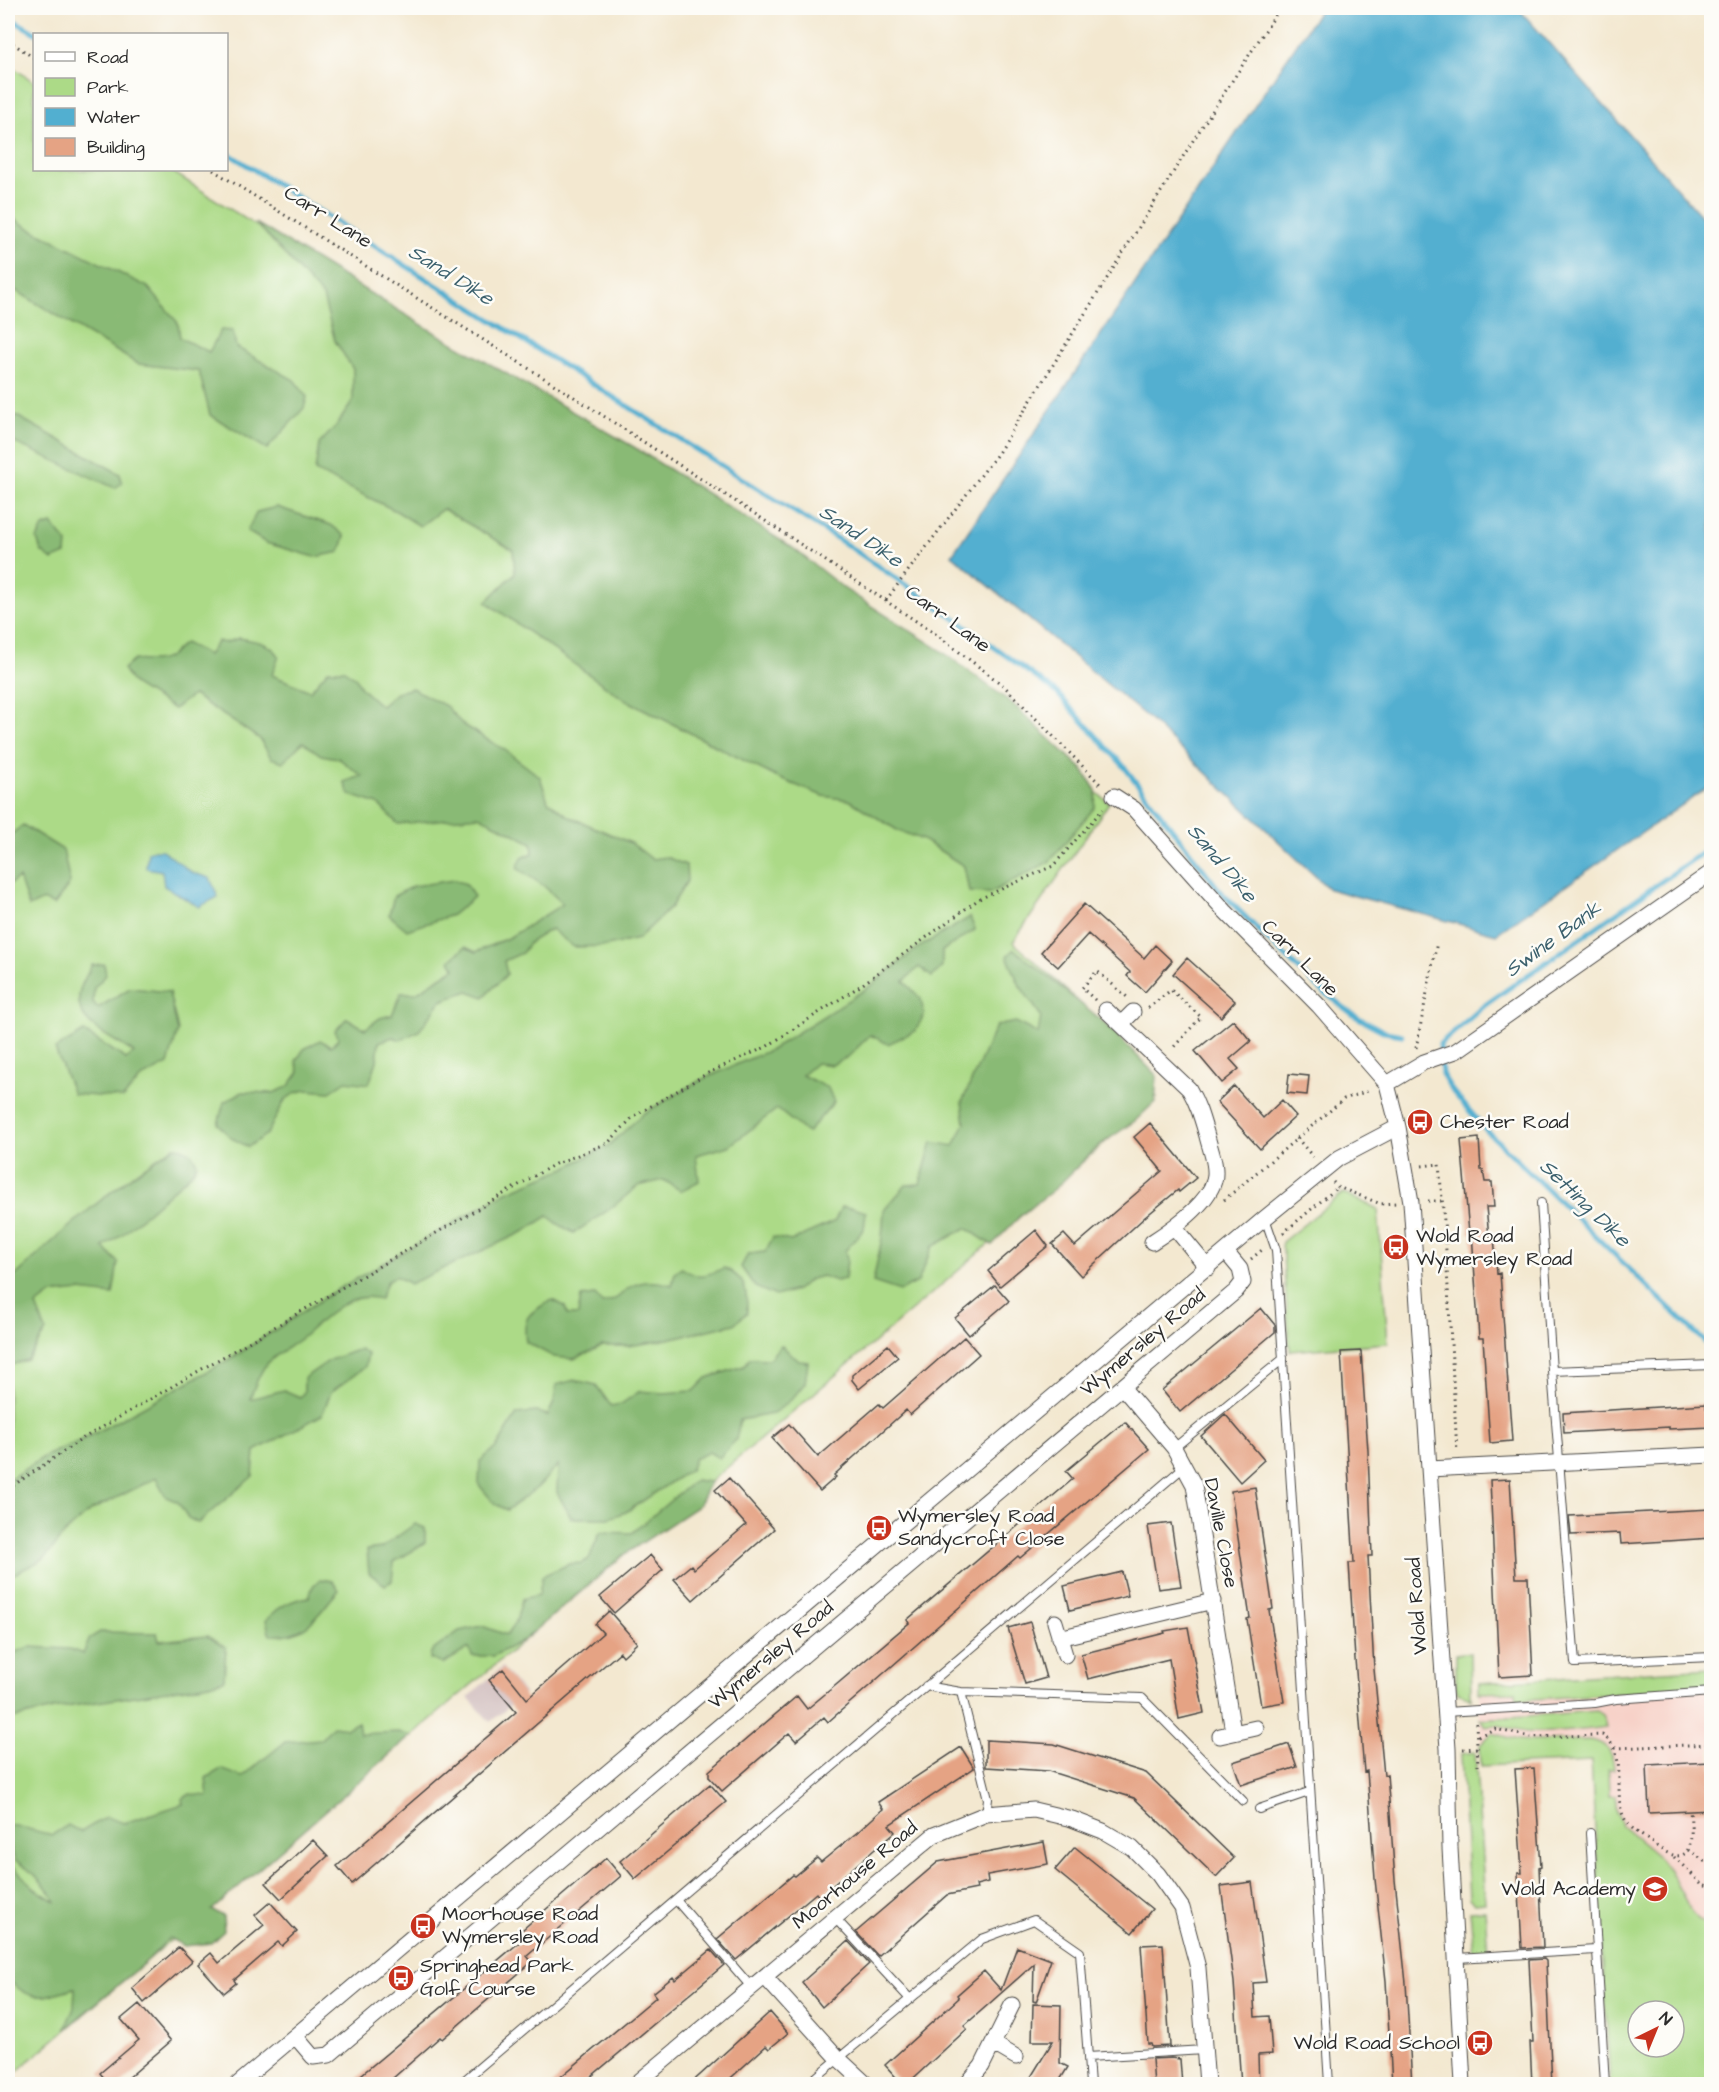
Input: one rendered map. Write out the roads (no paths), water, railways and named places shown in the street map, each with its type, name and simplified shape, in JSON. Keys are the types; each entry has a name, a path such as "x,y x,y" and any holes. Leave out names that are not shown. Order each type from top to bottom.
{"street":[{"name":"Carr Lane","path":"1114,796 1134,809 1224,911 1319,1006 1387,1084 1398,1127"},
{"path":"1387,1084 1432,1059 1456,1051 1712,872"},
{"path":"1106,1010 1189,1089 1197,1102 1214,1163 1214,1180 1207,1196 1174,1227 1152,1242"},
{"path":"1120,1024 1133,1012"},
{"name":"Wold Road","path":"1398,1127 1411,1202 1445,1712 1463,2085"},
{"name":"Wymersley Road","path":"238,2085 1265,1218 1339,1158 1398,1127"},
{"path":"1174,1227 1208,1268"},
{"name":"Wymersley Road","path":"296,2037 313,2057 329,2055 1236,1291 1243,1282 1240,1269 1226,1252"},
{"name":"Daville Close","path":"1122,1387 1174,1448 1194,1485 1213,1601 1226,1734 1256,1728"},
{"path":"1429,1469 1712,1455"},
{"name":"Daville Close","path":"1059,1638 1213,1601"},
{"path":"1055,1622 1065,1655"},
{"name":"Moorhouse Road","path":"636,2085 934,1835 986,1814 1034,1810 1072,1819 1103,1831 1132,1848 1158,1874 1182,1908 1198,1968 1207,2085"},
{"path":"765,1977 839,2059 866,2085"},
{"path":"968,2085 982,2067 1012,2005"},
{"path":"994,2044 1016,2057"}],"lane":[{"path":"1541,1203 1575,1663 1712,1657"},
{"path":"1265,1218 1276,1250 1329,2085"},
{"path":"1174,1448 1283,1359"},
{"path":"1552,1371 1712,1365"},
{"path":"460,2085 1185,1466"},
{"path":"926,1686 961,1692 1142,1698 1243,1801"},
{"path":"961,1692 987,1799 986,1814"},
{"path":"1445,1712 1595,1703 1616,1699 1712,1692"},
{"path":"1259,1809 1309,1792"},
{"path":"1590,1833 1605,2085"},
{"path":"676,1899 752,1988"},
{"path":"835,1918 910,1999"},
{"path":"808,2085 982,1939 1035,1920 1080,1952 1090,2085"},
{"path":"1457,1958 1596,1950"},
{"path":"1088,2057 1204,2050"}],"water":[{"path":"1321,8 1518,8 1711,227 1711,785 1496,934 1329,889 1148,718 952,555"},
{"path":"162,850 193,873 210,878 218,897 199,907 164,886 162,871 146,868 148,852"}],"waterway":[{"name":"Sand Dike","path":"8,17 35,33"},
{"name":"Sand Dike","path":"228,153 847,545 954,618 1056,692 1122,764 1221,892 1271,943 1320,989 1355,1016 1385,1032 1402,1035"},
{"name":"Setting Dike","path":"1712,846 1485,1005 1440,1044 1442,1074 1453,1092 1488,1132 1712,1349"}],"place":[{"name":"Chester Road","path":"1420,1122"},
{"name":"Wold Road Wymersley Road","path":"1396,1247"},
{"name":"Wymersley Road Sandycroft Close","path":"879,1528"},
{"name":"Wold Academy","path":"1655,1889"},
{"name":"Moorhouse Road Wymersley Road","path":"423,1926"},
{"name":"Springhead Park Golf Course","path":"401,1978"},
{"name":"Wold Road School","path":"1480,2043"}],"water label":[{"name":"Swine Bank","path":"1553,939"}]}
